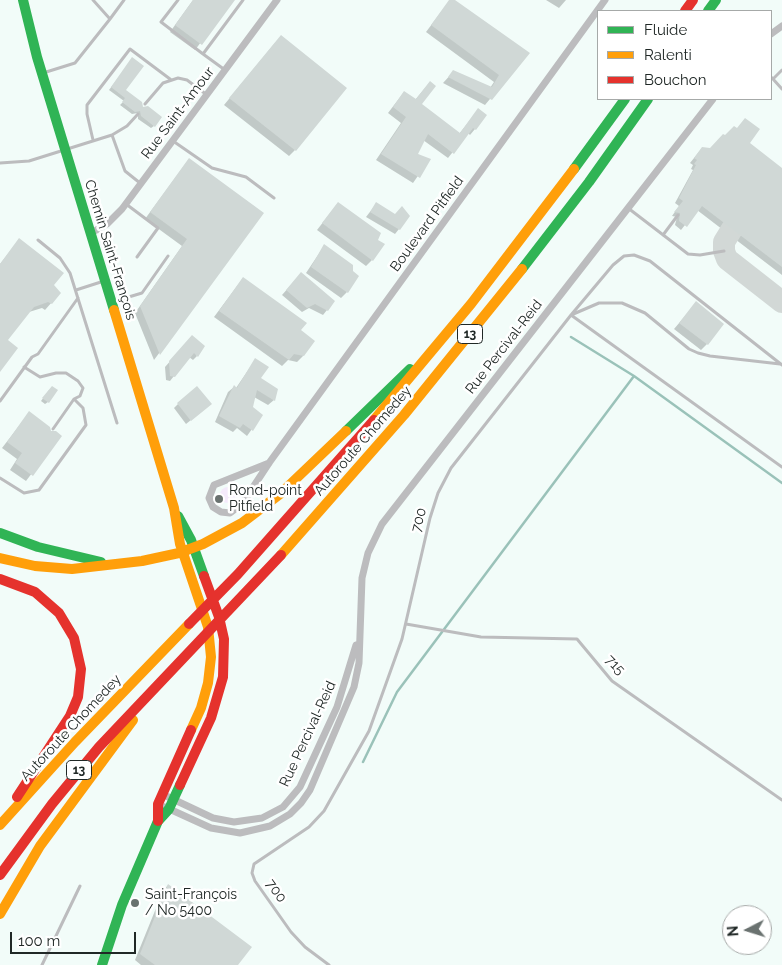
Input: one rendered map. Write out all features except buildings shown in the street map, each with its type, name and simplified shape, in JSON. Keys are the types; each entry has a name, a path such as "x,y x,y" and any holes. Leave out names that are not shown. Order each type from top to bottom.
{"main road":[{"name":"Chemin Saint-François","path":"23,0 42,74 174,508 180,544 208,627 211,657 208,683 201,708 158,804 158,821"},
{"name":"Autoroute Chomedey","path":"0,823 75,742 238,574 342,459 449,331 547,206 624,100"},
{"name":"Autoroute Chomedey","path":"0,875 84,764 326,505 455,354 574,202 647,100"},
{"path":"0,558 58,568 113,565 179,553 220,535 258,512 285,490 449,331"},
{"name":"Chemin Saint-François","path":"102,965 116,920 158,821 169,809 174,799 216,705 223,677 225,652 222,627 208,582 191,540 174,508"},
{"path":"0,533 43,549 113,565"},
{"path":"0,579 35,592 56,609 74,638 81,669 80,688 70,716 0,823"},
{"path":"0,914 40,846 167,674"}],"street":[{"name":"Rue Saint-Amour","path":"91,233 107,224 126,204 278,0"},
{"name":"Boulevard Pitfield","path":"269,463 214,485 209,498 213,507 225,513 238,508 597,11"},
{"name":"Rue Percival-Reid","path":"158,804 212,828 240,833 270,826 296,808 310,790 351,697 358,663 364,570 371,546 382,524 712,100"},
{"name":"Rue Percival-Reid","path":"162,794 213,818 241,822 262,818 288,802 303,780 337,707 350,667 359,630"}],"lane":[{"path":"93,0 110,19"},
{"path":"42,74 75,63 124,0"},
{"path":"178,0 161,22 225,70"},
{"path":"203,54 243,0"},
{"path":"93,140 86,109 87,105 130,49 170,79"},
{"path":"782,70 772,78 782,89"},
{"path":"146,104 163,83 170,79 184,79 207,95"},
{"path":"0,163 29,161 112,135 127,126 138,114"},
{"path":"112,135 125,171 141,184"},
{"path":"173,141 212,168 246,177 274,198"},
{"path":"126,204 158,228 136,257"},
{"path":"628,208 688,254 700,255 724,250"},
{"path":"663,235 678,215"},
{"path":"38,240 66,266 76,290 117,423"},
{"name":"700","path":"329,965 291,932 255,881 252,872 254,864 309,827 324,811 369,731 402,639 430,518 438,493 451,468 571,315 613,264 624,256 634,255 650,261 781,364"},
{"path":"112,302 142,293 168,256"},
{"path":"76,290 106,281"},
{"path":"0,400 32,357 38,354 78,298"},
{"path":"571,315 599,303 622,303 645,313 689,349 698,353 781,364"},
{"path":"571,315 782,467"},
{"path":"24,367 40,377 62,372 72,376 83,388 80,396 74,399 53,429"},
{"path":"0,478 24,493 39,490 86,425 87,420 83,408 74,399"},
{"name":"715","path":"406,624 481,637 577,639 612,681 782,800"},
{"path":"42,965 80,886"}],"shaded area":[{"path":"228,487 234,489 236,495 234,501 228,503 222,501 220,495 222,489"}],"waterway":[{"path":"571,337 634,376 782,483"},
{"path":"363,762 397,692 634,376"}],"taxiway":[{"path":"732,229 724,242 724,251 727,259 782,302"}],"traffic: fast":[{"path":"23,0 37,57 114,310"},
{"path":"709,10 716,0"},
{"path":"574,169 624,100"},
{"path":"522,269 589,182 647,100"},
{"path":"346,431 410,369"},
{"path":"178,516 191,540 204,576"},
{"path":"0,533 38,547 101,562"},
{"path":"102,965 122,905 158,821 169,809 180,785"}],"traffic: slow":[{"path":"374,420 471,304 574,169"},
{"path":"281,555 404,415 522,269"},
{"path":"114,310 174,508 180,544 208,627 211,657 208,683 201,708 191,730"},
{"path":"0,558 35,566 72,569 142,561 179,553 203,544 242,523 280,494 346,431"},
{"path":"0,825 75,742 189,624"},
{"path":"0,914 40,846 133,720"}],"traffic: jam":[{"path":"686,10 693,0"},
{"path":"189,624 238,574 374,420"},
{"path":"0,875 52,804 99,747 281,555"},
{"path":"180,785 211,718 223,677 224,639 219,617 204,576"},
{"path":"0,579 35,592 59,613 74,638 81,669 78,697 70,716 17,797"},
{"path":"158,821 158,804 191,730"}],"place":[{"name":"Rond-point Pitfield","path":"219,499"},
{"name":"Saint-François / No 5400","path":"135,903"}]}
